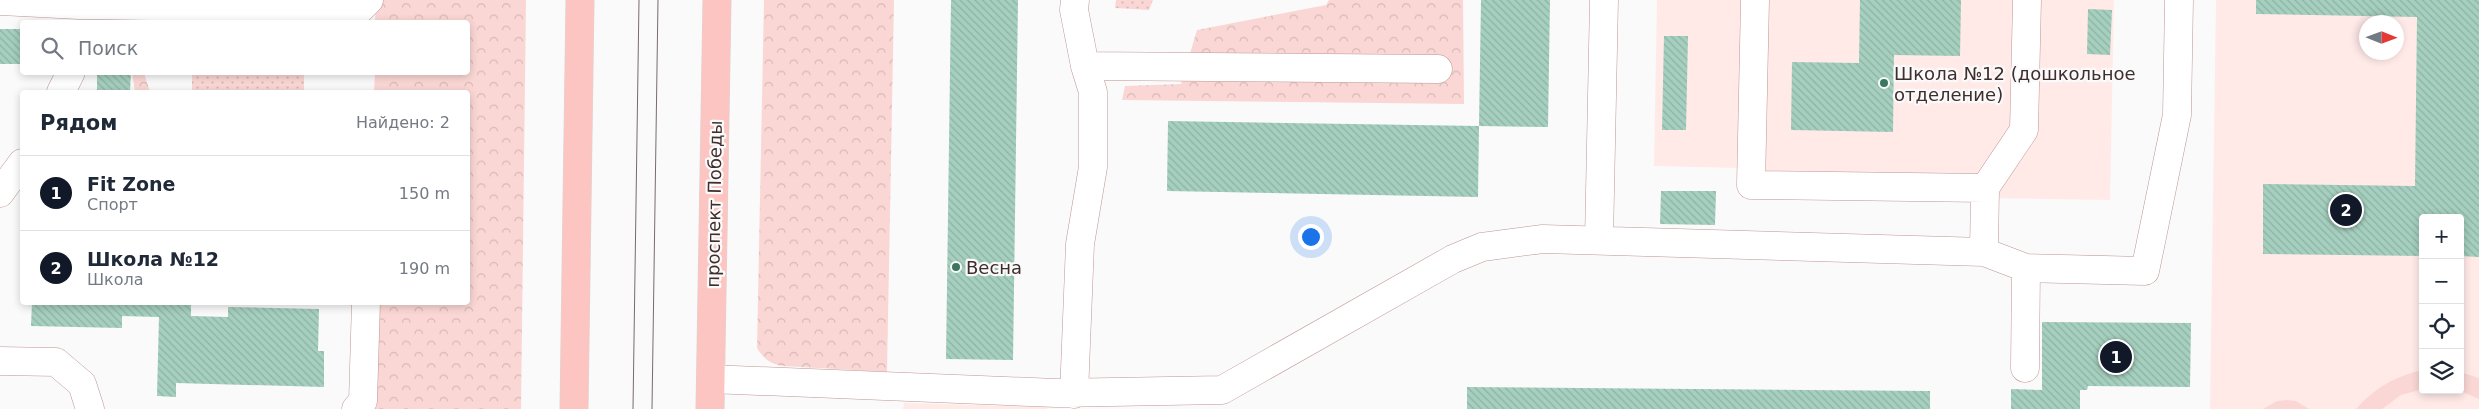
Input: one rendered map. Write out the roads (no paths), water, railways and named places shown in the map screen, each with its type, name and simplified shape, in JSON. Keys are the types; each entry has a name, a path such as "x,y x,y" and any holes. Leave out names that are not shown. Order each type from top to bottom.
{"main road":[{"path":"574,409 580,0"},
{"name":"проспект Победы","path":"710,409 717,0"}],"lane":[{"path":"0,1 79,14 360,9 369,0"},
{"path":"1074,394 1080,244 1093,167 1093,92 1085,66 1074,10 1075,0"},
{"path":"1599,240 1604,0"},
{"path":"1755,0 1751,185 1985,188"},
{"path":"1984,252 1985,188 2024,130 2027,0"},
{"path":"711,379 838,397 989,400 1074,394 1222,400 1453,259 1475,250 1543,239 1984,252 2026,268 2145,271 2178,115 2179,0"},
{"path":"1085,66 1438,69"},
{"path":"62,90 70,75"},
{"path":"0,193 20,167"},
{"path":"2025,368 2026,268"},
{"path":"356,409 363,400 366,305"},
{"path":"0,361 56,362 82,384 90,409"}],"tram line":[{"path":"633,409 639,0"},
{"path":"652,409 658,0"}],"place":[{"name":"Школа №12 (дошкольное отделение)","path":"1884,83"},
{"name":"Школа №12","path":"2346,210"},
{"name":"Весна","path":"956,267"},
{"name":"Fit Zone","path":"2116,357"}]}
